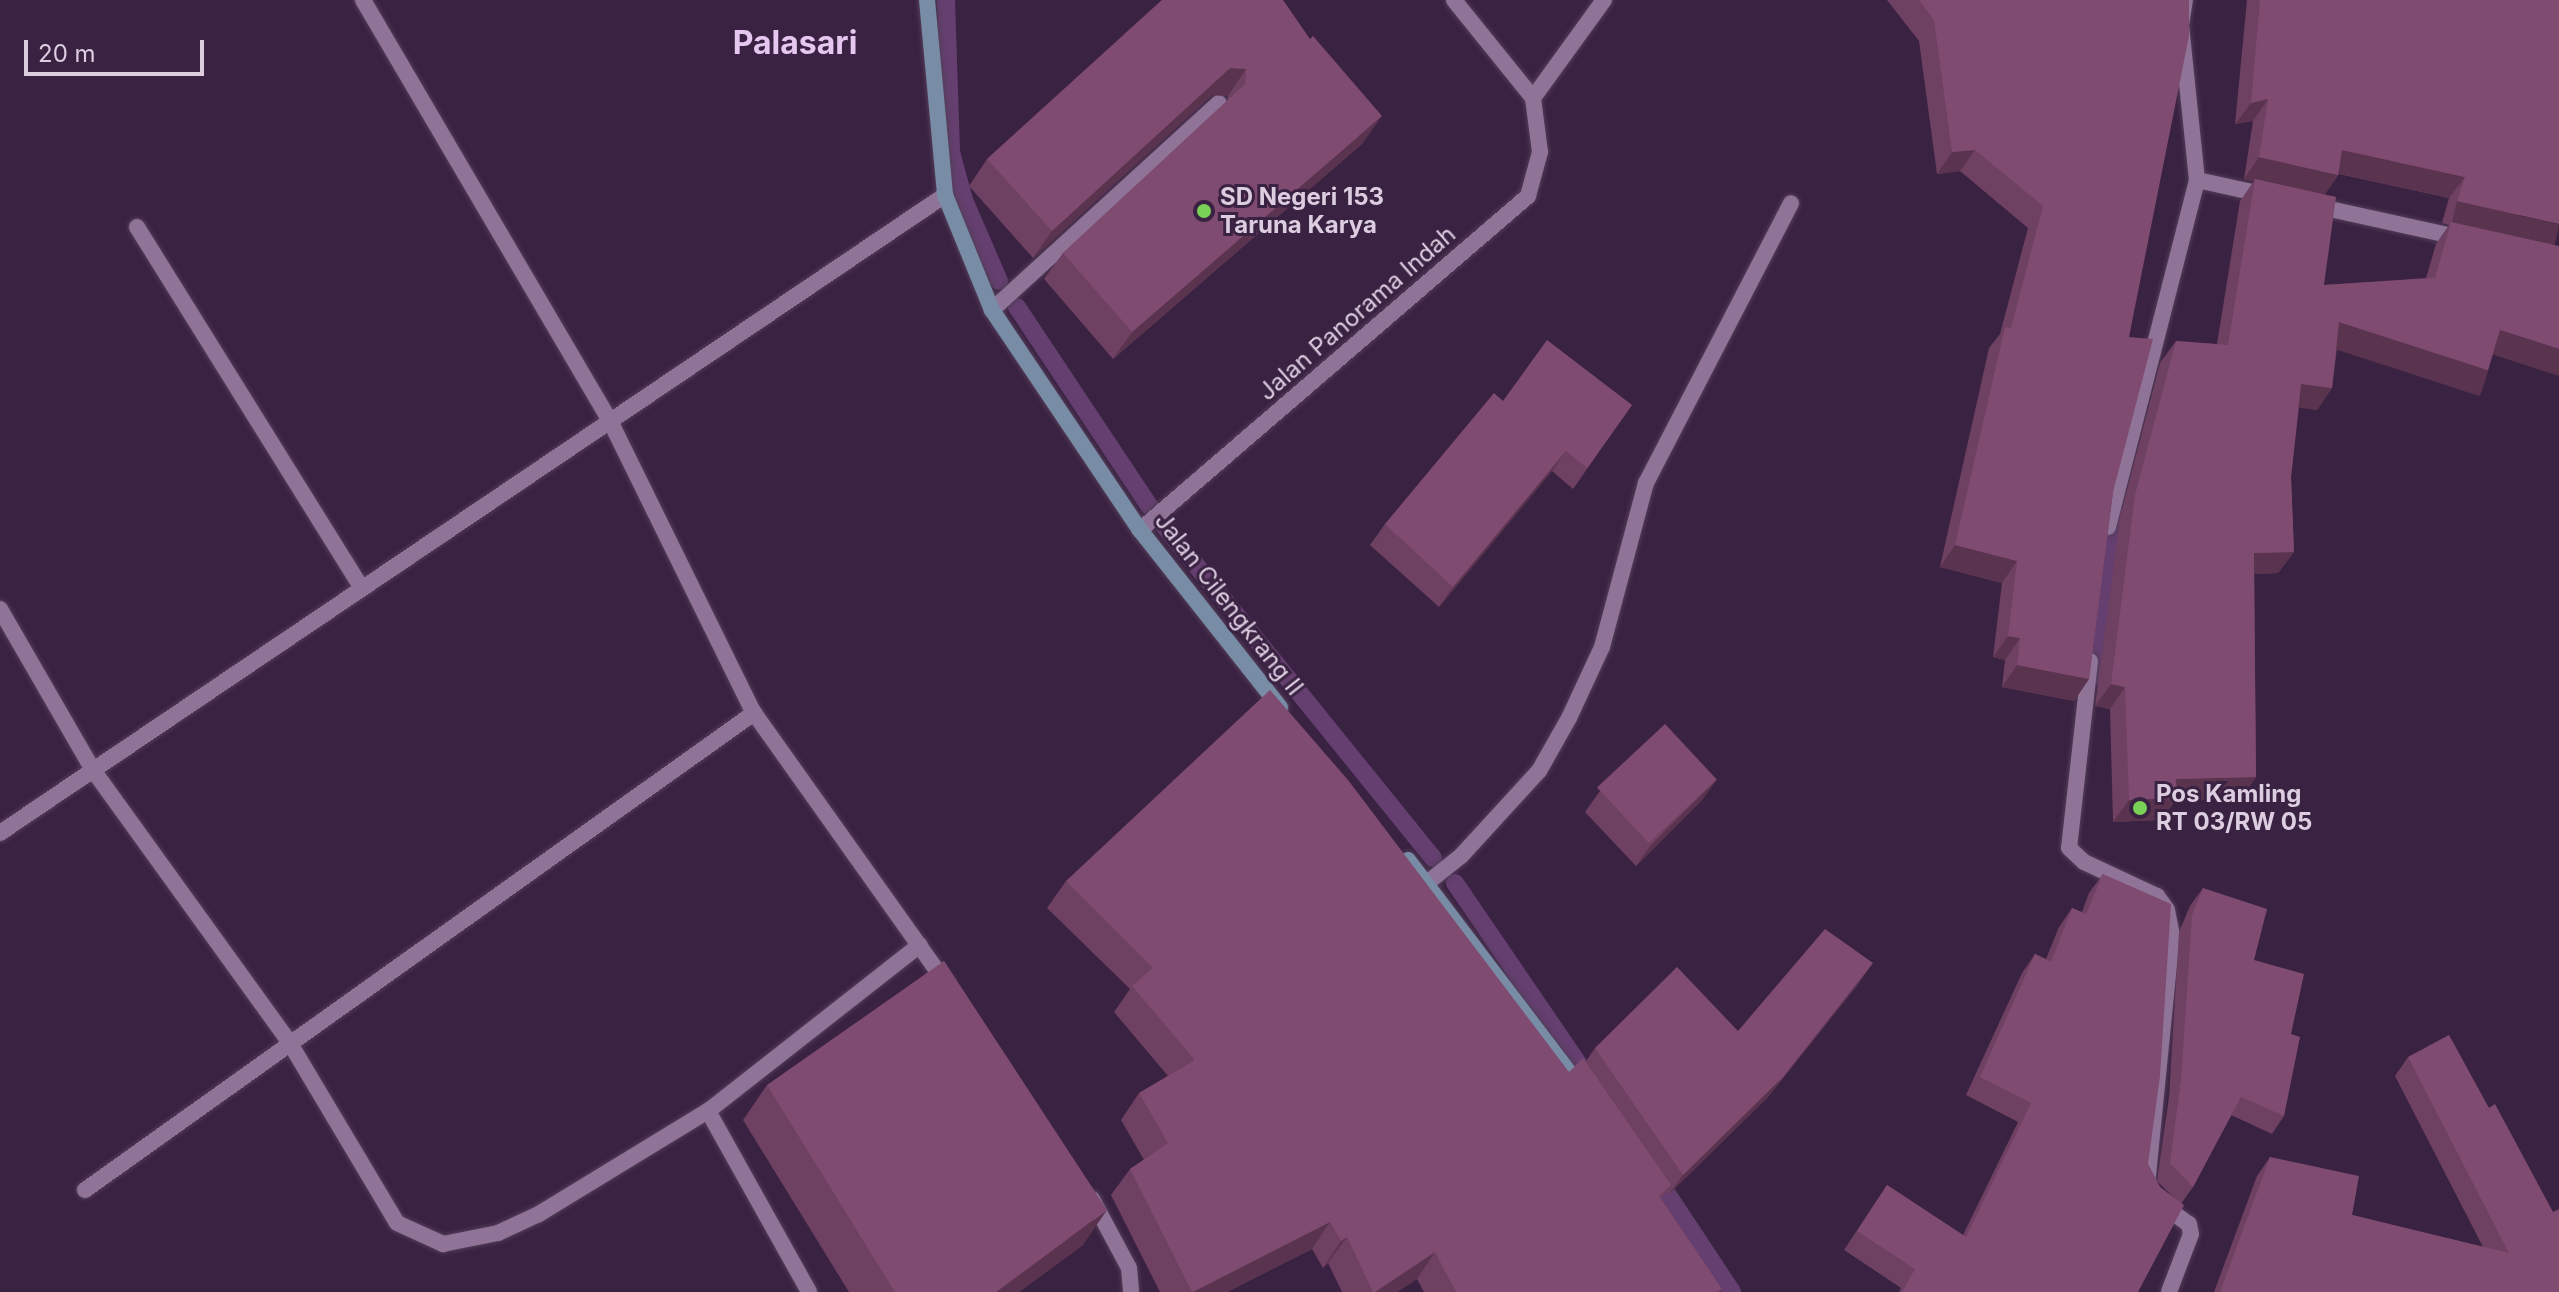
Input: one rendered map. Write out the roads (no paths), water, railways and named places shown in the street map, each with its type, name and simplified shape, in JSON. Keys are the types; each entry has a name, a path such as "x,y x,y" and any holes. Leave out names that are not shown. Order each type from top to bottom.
{"street":[{"path":"363,0 611,423 754,713 955,996"},
{"name":"Jalan Cilengkrang II","path":"927,0 945,195 992,310 1140,530 1287,716"},
{"path":"1454,0 1533,98 1604,0"},
{"path":"2105,547 2197,180 2181,25 2185,0"},
{"name":"Jalan Panorama Indah","path":"1140,530 1528,196 1540,152 1533,98"},
{"path":"992,310 1219,103"},
{"path":"2197,180 2484,243"},
{"path":"0,833 945,195"},
{"path":"1427,883 1461,856 1539,771 1569,718 1602,647 1646,483 1791,203"},
{"path":"137,227 362,588"},
{"path":"0,609 93,770 291,1045 397,1223 443,1244 498,1233 539,1214 708,1111 920,945"},
{"path":"2093,641 2069,848 2084,862 2157,896 2169,920 2158,1096 2146,1183 2156,1200 2189,1224 2191,1234 2169,1292"},
{"path":"85,1190 754,713"},
{"path":"1398,849 1587,1096"},
{"path":"708,1111 809,1292"},
{"path":"1079,1178 1129,1268 1131,1292"}],"waterway":[{"path":"946,0 951,152 964,200 999,281"},
{"path":"1017,307 1149,506"},
{"path":"2092,677 2114,512"},
{"path":"1165,527 1433,858"},
{"path":"1455,883 1590,1081"},
{"path":"1652,1171 1732,1292"}],"place":[{"name":"SD Negeri 153 Taruna Karya","path":"1204,211"},
{"name":"Pos Kamling RT 03/RW 05","path":"2140,808"}],"district":[{"name":"Palasari","path":"795,43"}]}
